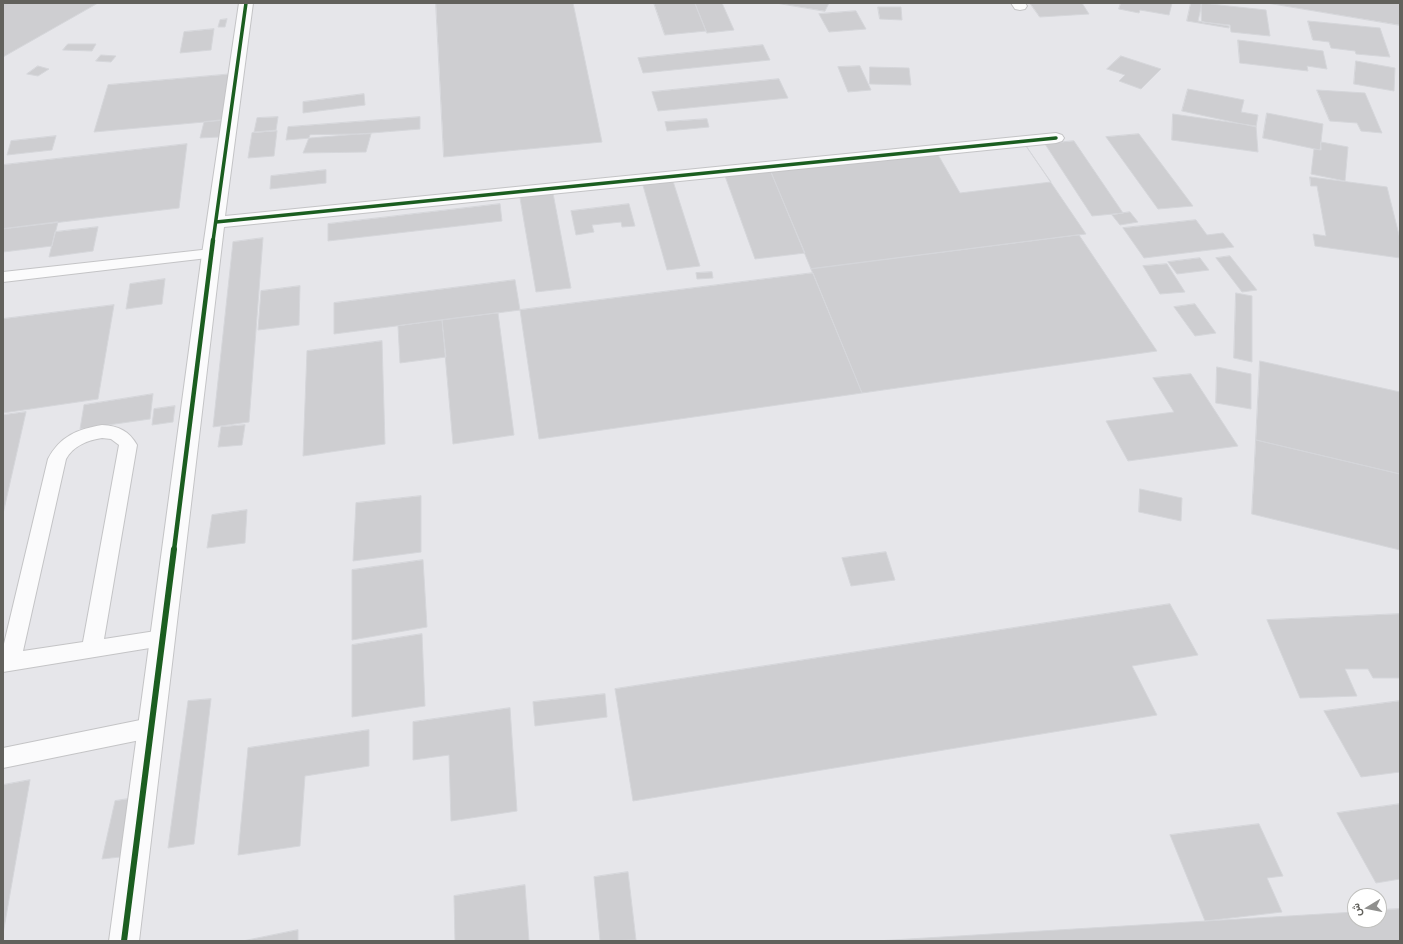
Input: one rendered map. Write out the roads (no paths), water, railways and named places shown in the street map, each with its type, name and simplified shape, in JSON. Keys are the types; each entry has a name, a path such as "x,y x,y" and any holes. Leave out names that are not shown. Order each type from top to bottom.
{"street":[{"path":"124,941 211,254 246,3"},
{"path":"216,222 1056,138"}],"lane":[{"path":"3,277 211,254"},
{"path":"92,649 128,445 122,436 110,432 94,432 78,438 64,447 57,459 6,662 92,649 162,638"},
{"path":"3,758 150,728"}]}
